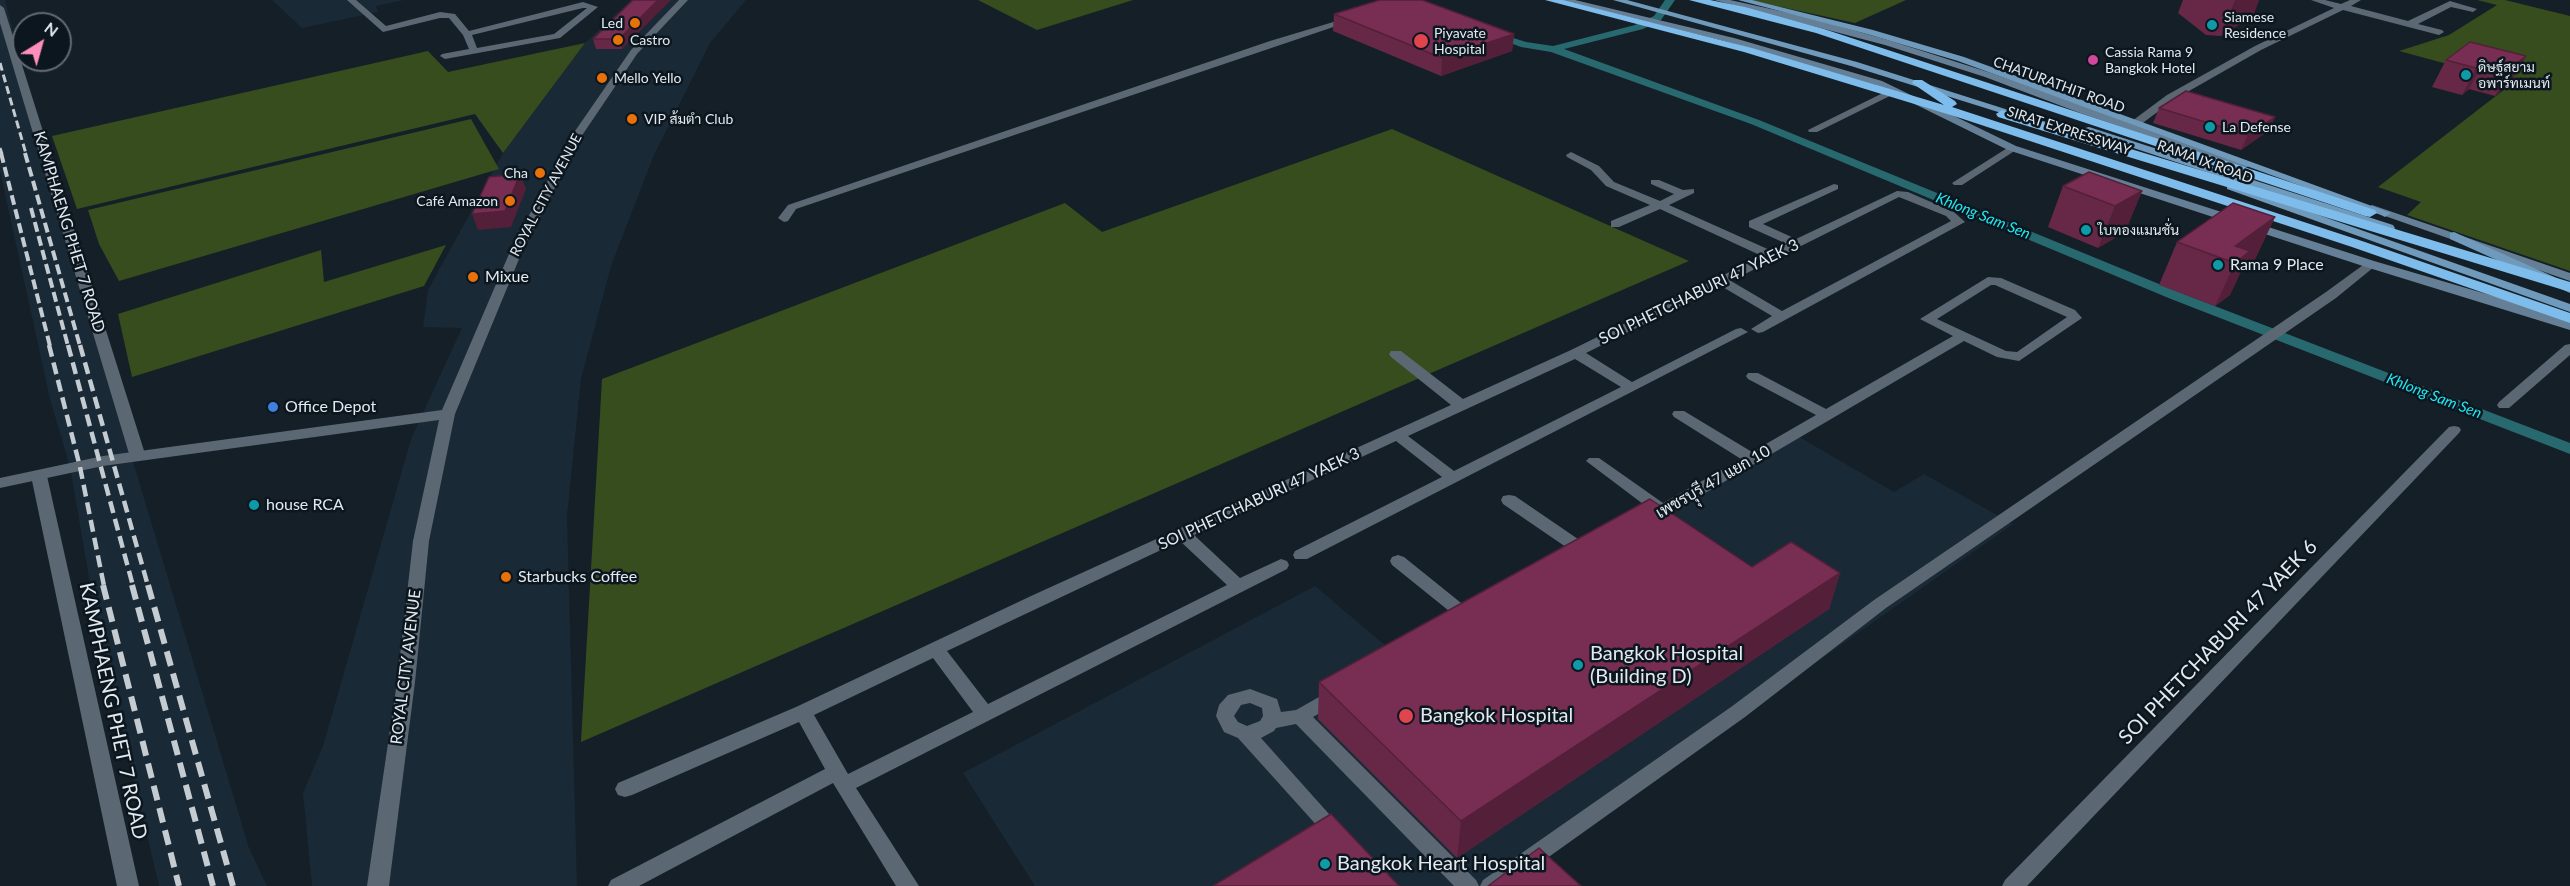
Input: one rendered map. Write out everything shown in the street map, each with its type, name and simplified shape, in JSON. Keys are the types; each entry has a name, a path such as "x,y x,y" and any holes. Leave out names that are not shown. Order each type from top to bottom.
{"highway":[{"name":"SIRAT EXPRESSWAY","path":"1550,0 1748,50 1961,114 2357,243 2570,318"},
{"name":"SIRAT EXPRESSWAY","path":"1589,0 1785,50 2570,288"},
{"path":"1695,0 1780,19 1903,58 2384,218 2570,288"},
{"path":"1879,83 1955,106"},
{"path":"1918,83 2018,146 2570,327"}],"main road":[{"path":"1564,0 1666,24 1879,83 2018,146 2370,264 2502,303 2570,327"},
{"name":"RAMA IX ROAD","path":"1617,0 1918,83 2374,223 2570,288"},
{"name":"RAMA IX ROAD","path":"1640,0 1976,92 2096,132 2570,308"},
{"name":"CHATURATHIT ROAD","path":"1718,0 1807,20 1989,75 2095,115 2385,213"},
{"name":"RAMA IX ROAD","path":"1742,0 1935,51 2570,277"},
{"path":"2096,132 2136,123"},
{"path":"2454,236 2570,288"}],"street":[{"path":"351,0 383,29 447,15 456,19 467,34 474,51"},
{"name":"ROYAL CITY AVENUE","path":"378,886 406,682 421,540 448,414 518,247 578,134 634,52 684,0"},
{"path":"2315,0 2439,32"},
{"path":"2136,123 2171,97 2249,53 2357,0"},
{"path":"2435,0 2473,9"},
{"path":"2408,25 2450,4"},
{"path":"445,56 557,36 594,7 583,5 467,34"},
{"name":"KAMPHAENG PHET 7 ROAD","path":"0,8 138,457"},
{"path":"941,154 954,161 783,218 792,207 941,154 1052,115 1238,52 1362,16"},
{"path":"1813,130 1895,91"},
{"path":"1958,183 2018,146"},
{"path":"1571,155 1595,168 1610,184 1772,256"},
{"path":"1616,224 1687,192 1655,182"},
{"path":"1797,244 1753,224 1834,187"},
{"name":"SOI PHETCHABURI 47 YAEK 3","path":"625,789 803,712 1576,353 1897,194 1904,194 1950,214 1959,222 1782,316"},
{"path":"1491,886 1738,712 1880,604 2331,295 2370,264"},
{"path":"1721,281 1782,316"},
{"path":"1991,281 2070,313 2075,318 2019,357 2002,354 1961,337 1929,321 1927,317 1991,281"},
{"path":"1758,329 1782,316"},
{"path":"1301,555 1741,332"},
{"name":"เพชรบุุรี 47 แยก 10","path":"1635,527 1961,337"},
{"path":"2504,405 2570,348"},
{"path":"1576,353 1630,387"},
{"path":"1396,354 1461,405"},
{"path":"1753,376 1827,416"},
{"path":"0,483 138,457 448,414"},
{"path":"1679,414 1752,459"},
{"name":"SOI PHETCHABURI 47 YAEK 6","path":"2013,886 2454,430"},
{"path":"1397,435 1452,477"},
{"path":"1594,461 1663,511"},
{"path":"0,493 20,487 39,476"},
{"name":"KAMPHAENG PHET 7 ROAD","path":"39,476 128,886"},
{"path":"1509,500 1593,551 1569,565"},
{"path":"1183,534 1238,586"},
{"path":"1398,561 1475,616 1450,630"},
{"path":"620,886 841,779 985,714 1281,565"},
{"path":"936,649 985,714"},
{"path":"1245,733 1261,730 1272,721 1300,716 1350,686"},
{"path":"1272,721 1272,710 1264,700 1250,696 1235,700 1226,710 1225,716 1231,727 1245,733 1346,843"},
{"path":"803,712 841,779 908,886"},
{"path":"1300,716 1468,886"}],"shaded area":[{"path":"0,0 5,0 12,27 12,72 24,72 64,228 128,445 249,848 267,886 159,886 96,618 70,467 50,399 0,171"},
{"path":"272,0 404,0 376,6 378,12 302,28"},
{"path":"631,0 746,0 710,43 654,155 611,266 581,379 567,516 577,886 312,886 303,793 323,746 411,439 462,328 423,327 428,290 503,153 585,43"},
{"name":"Bangkok Hospital","path":"1796,435 1894,492 1924,474 2013,524 1524,868 1543,886 1035,886 963,773 1315,586 1400,658"}],"green space":[{"path":"978,0 1133,0 1037,30"},
{"path":"1749,0 1906,0 1855,23"},
{"path":"2477,0 2505,0 2570,16 2570,271 2407,215 2421,202 2378,187 2514,82 2399,51 2449,35 2497,5"},
{"path":"585,43 503,153 475,114 77,209 52,136 428,51 448,72"},
{"path":"471,119 499,169 119,281 99,244 88,210"},
{"path":"1392,129 1689,261 581,742 602,379 1065,203 1102,232"},
{"path":"446,245 424,286 132,377 118,314 321,250 324,282"}],"building":[{"path":"633,0 658,0 619,39 593,39"},
{"path":"1380,0 1422,0 1514,34 1442,58 1334,14"},
{"path":"2470,42 2526,56 2509,69 2483,63 2476,68 2446,60"},
{"path":"2186,91 2275,117 2248,135 2159,108"},
{"path":"2089,172 2142,191 2115,206 2063,186"},
{"path":"520,174 505,211 472,214 489,177"},
{"path":"2233,203 2275,217 2235,246 2250,251 2235,263 2177,242"},
{"name":"Bangkok Hospital (Building D)","path":"1650,499 1752,567 1791,542 1840,573 1461,821 1319,682"},
{"path":"1331,814 1399,886 1213,886"},
{"path":"1539,848 1581,886 1488,886"}],"waterway":[{"path":"1553,49 1639,27 1658,18 1670,0"},
{"name":"Khlong Sam Sen","path":"1491,34 1525,45 1553,49"},
{"name":"Khlong Sam Sen","path":"1553,49 1755,122 2176,296 2570,449"}],"railway":[{"path":"0,63 26,154"},
{"path":"0,148 2,154"},
{"path":"1,153 50,346"},
{"path":"25,153 80,346"},
{"path":"31,208 68,346"},
{"path":"49,345 80,467 104,586"},
{"path":"68,345 133,586"},
{"path":"80,345 148,586"},
{"path":"103,585 179,886"},
{"path":"132,585 213,886"},
{"path":"148,585 233,886"}],"place":[{"name":"Led","path":"635,23"},
{"name":"Siamese Residence","path":"2212,25"},
{"name":"Castro","path":"618,40"},
{"name":"Piyavate Hospital","path":"1421,41"},
{"name":"Cassia Rama 9 Bangkok Hotel","path":"2093,60"},
{"name":"ดิษฐ์สยาม อพาร์ทเมนท์","path":"2466,75"},
{"name":"Mello Yello","path":"602,78"},
{"name":"VIP ส้มตำ Club","path":"632,119"},
{"name":"La Defense","path":"2210,127"},
{"name":"Cha","path":"540,173"},
{"name":"Café Amazon","path":"510,201"},
{"name":"ใบทองแมนชั่น","path":"2086,230"},
{"name":"Rama 9 Place","path":"2218,265"},
{"name":"Mixue","path":"473,277"},
{"name":"Office Depot","path":"273,407"},
{"name":"house RCA","path":"254,505"},
{"name":"Starbucks Coffee","path":"506,577"},
{"name":"Bangkok Hospital (Building D)","path":"1578,665"},
{"name":"Bangkok Hospital","path":"1406,716"},
{"name":"Bangkok Heart Hospital","path":"1325,864"}]}
